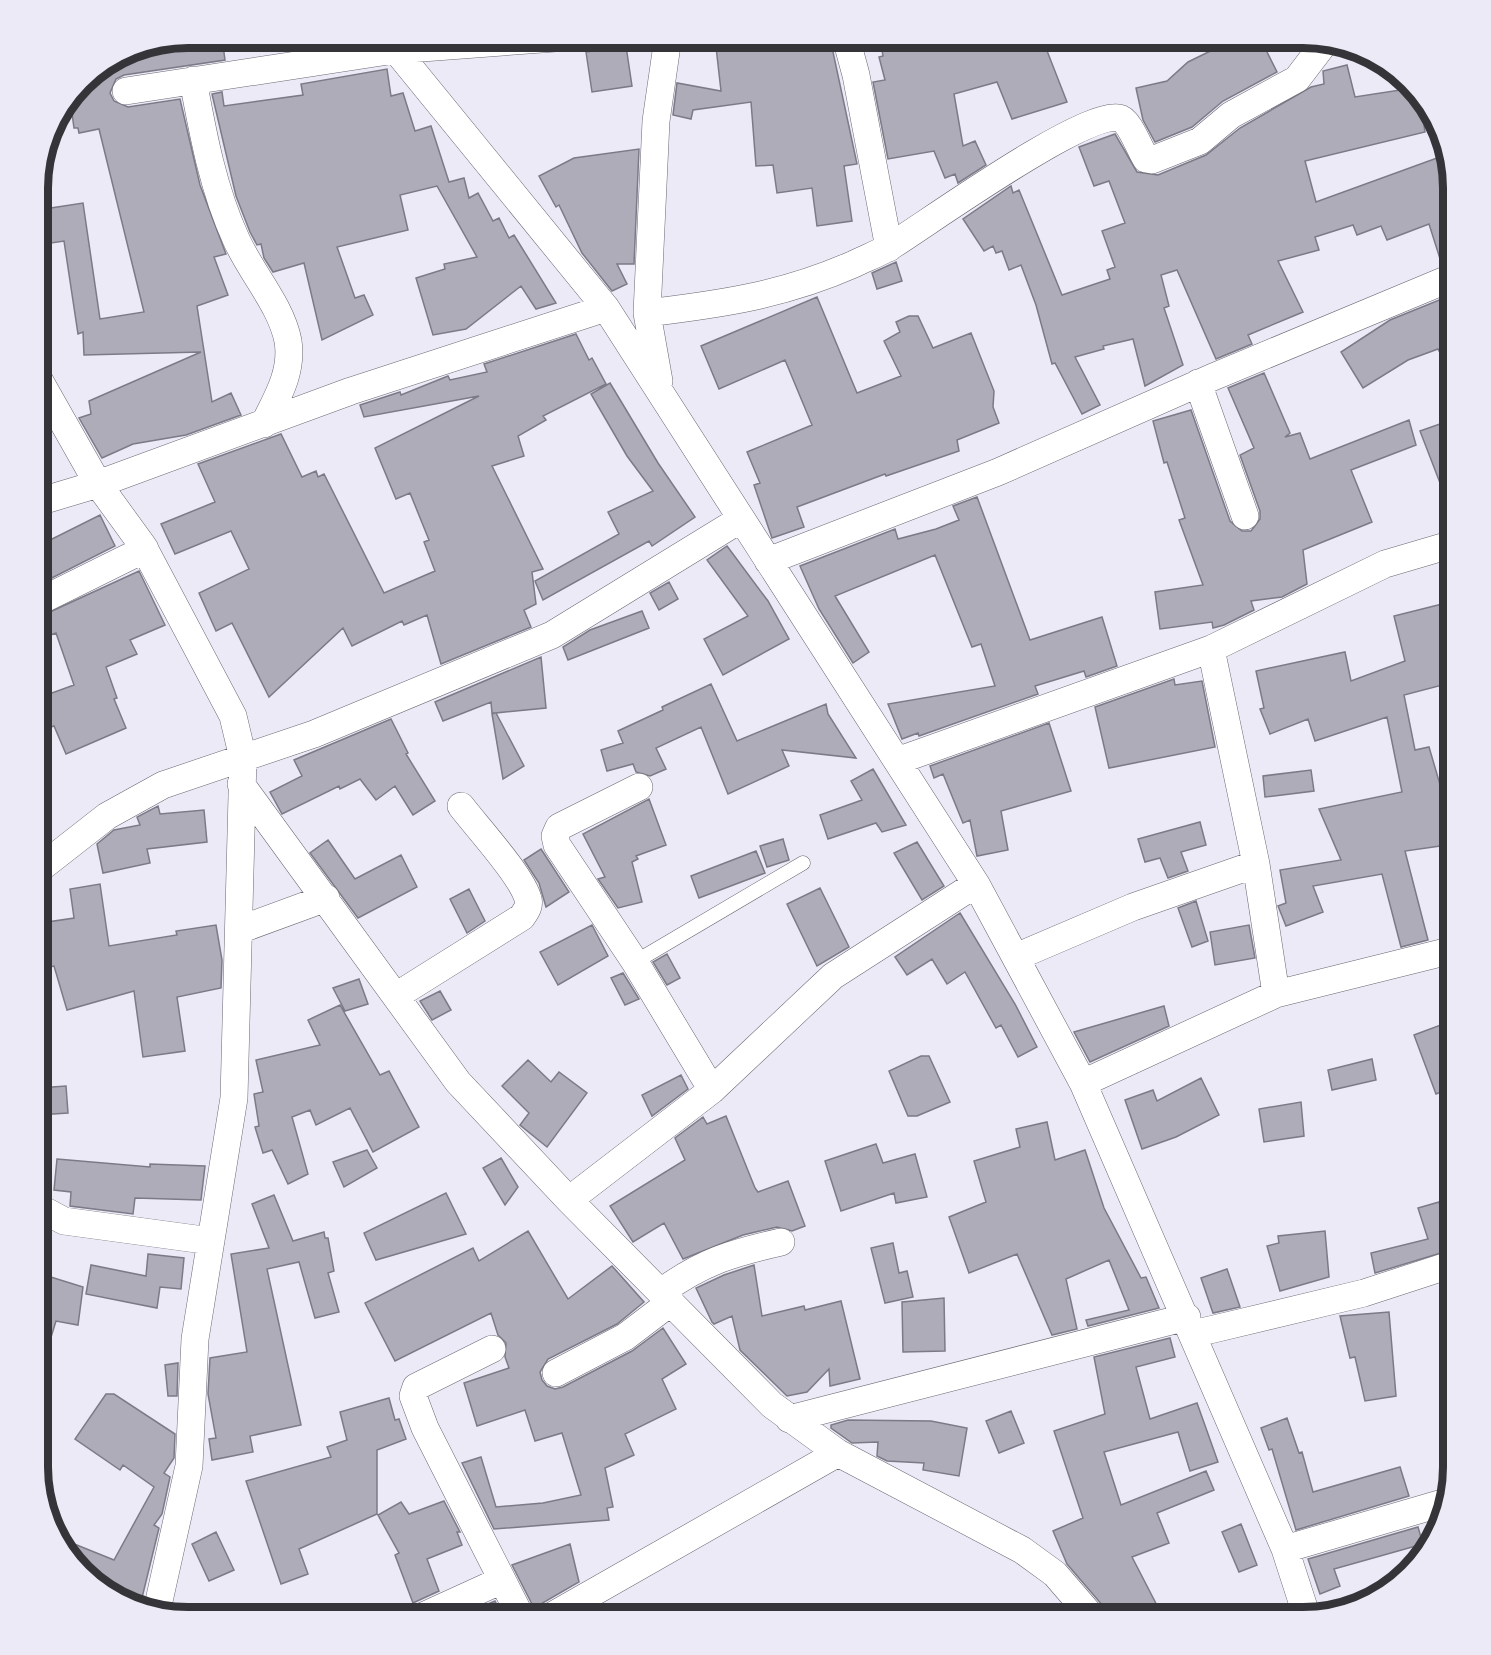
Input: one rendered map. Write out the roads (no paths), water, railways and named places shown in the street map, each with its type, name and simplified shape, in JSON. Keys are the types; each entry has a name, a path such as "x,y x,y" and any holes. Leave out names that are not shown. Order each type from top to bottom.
{"street":[{"path":"126,91 369,48"},
{"path":"394,48 606,308 976,884 1083,1083 1190,1325 1285,1549 1304,1607"},
{"path":"661,394 647,313 656,121 667,48"},
{"path":"849,48 856,75 889,248"},
{"path":"647,313 742,301 804,284 889,248 981,184 1094,122 1119,118 1126,121 1146,159 1152,160 1200,141 1231,115 1297,79 1320,49"},
{"path":"193,80 208,161 235,238 279,316 288,341 286,377 264,424"},
{"path":"768,561 998,472 1198,383 1443,282"},
{"path":"48,499 98,484 351,391 606,308"},
{"path":"1198,383 1245,516"},
{"path":"48,396 98,484 143,546 233,716 242,771 234,1098 195,1339 189,1466 158,1604"},
{"path":"48,862 108,816 163,785 242,771 314,734 552,635 741,519"},
{"path":"48,597 145,549 143,546"},
{"path":"897,761 1211,649 1385,564 1443,547"},
{"path":"1211,649 1256,864 1276,994"},
{"path":"242,771 326,898 458,1082 569,1200 666,1297 789,1419 838,1453 1022,1550 1055,1574 1083,1607"},
{"path":"639,787 559,827 555,836 557,845 635,962 712,1090"},
{"path":"396,996 522,917 529,907 528,898 520,882 461,806"},
{"path":"1016,957 1133,907 1256,864"},
{"path":"569,1200 712,1090 833,976 976,884"},
{"path":"239,930 326,898"},
{"path":"1083,1083 1276,994 1443,953"},
{"path":"48,1213 64,1221 211,1241"},
{"path":"556,1373 625,1337 666,1297 682,1277 731,1253 781,1242"},
{"path":"789,1419 1190,1325 1364,1293 1443,1268"},
{"path":"492,1349 417,1387 413,1396 425,1428 516,1607"},
{"path":"568,1607 838,1453"},
{"path":"1285,1549 1438,1504"},
{"path":"443,1607 502,1580"}],"lane":[{"path":"635,962 803,863"}]}
